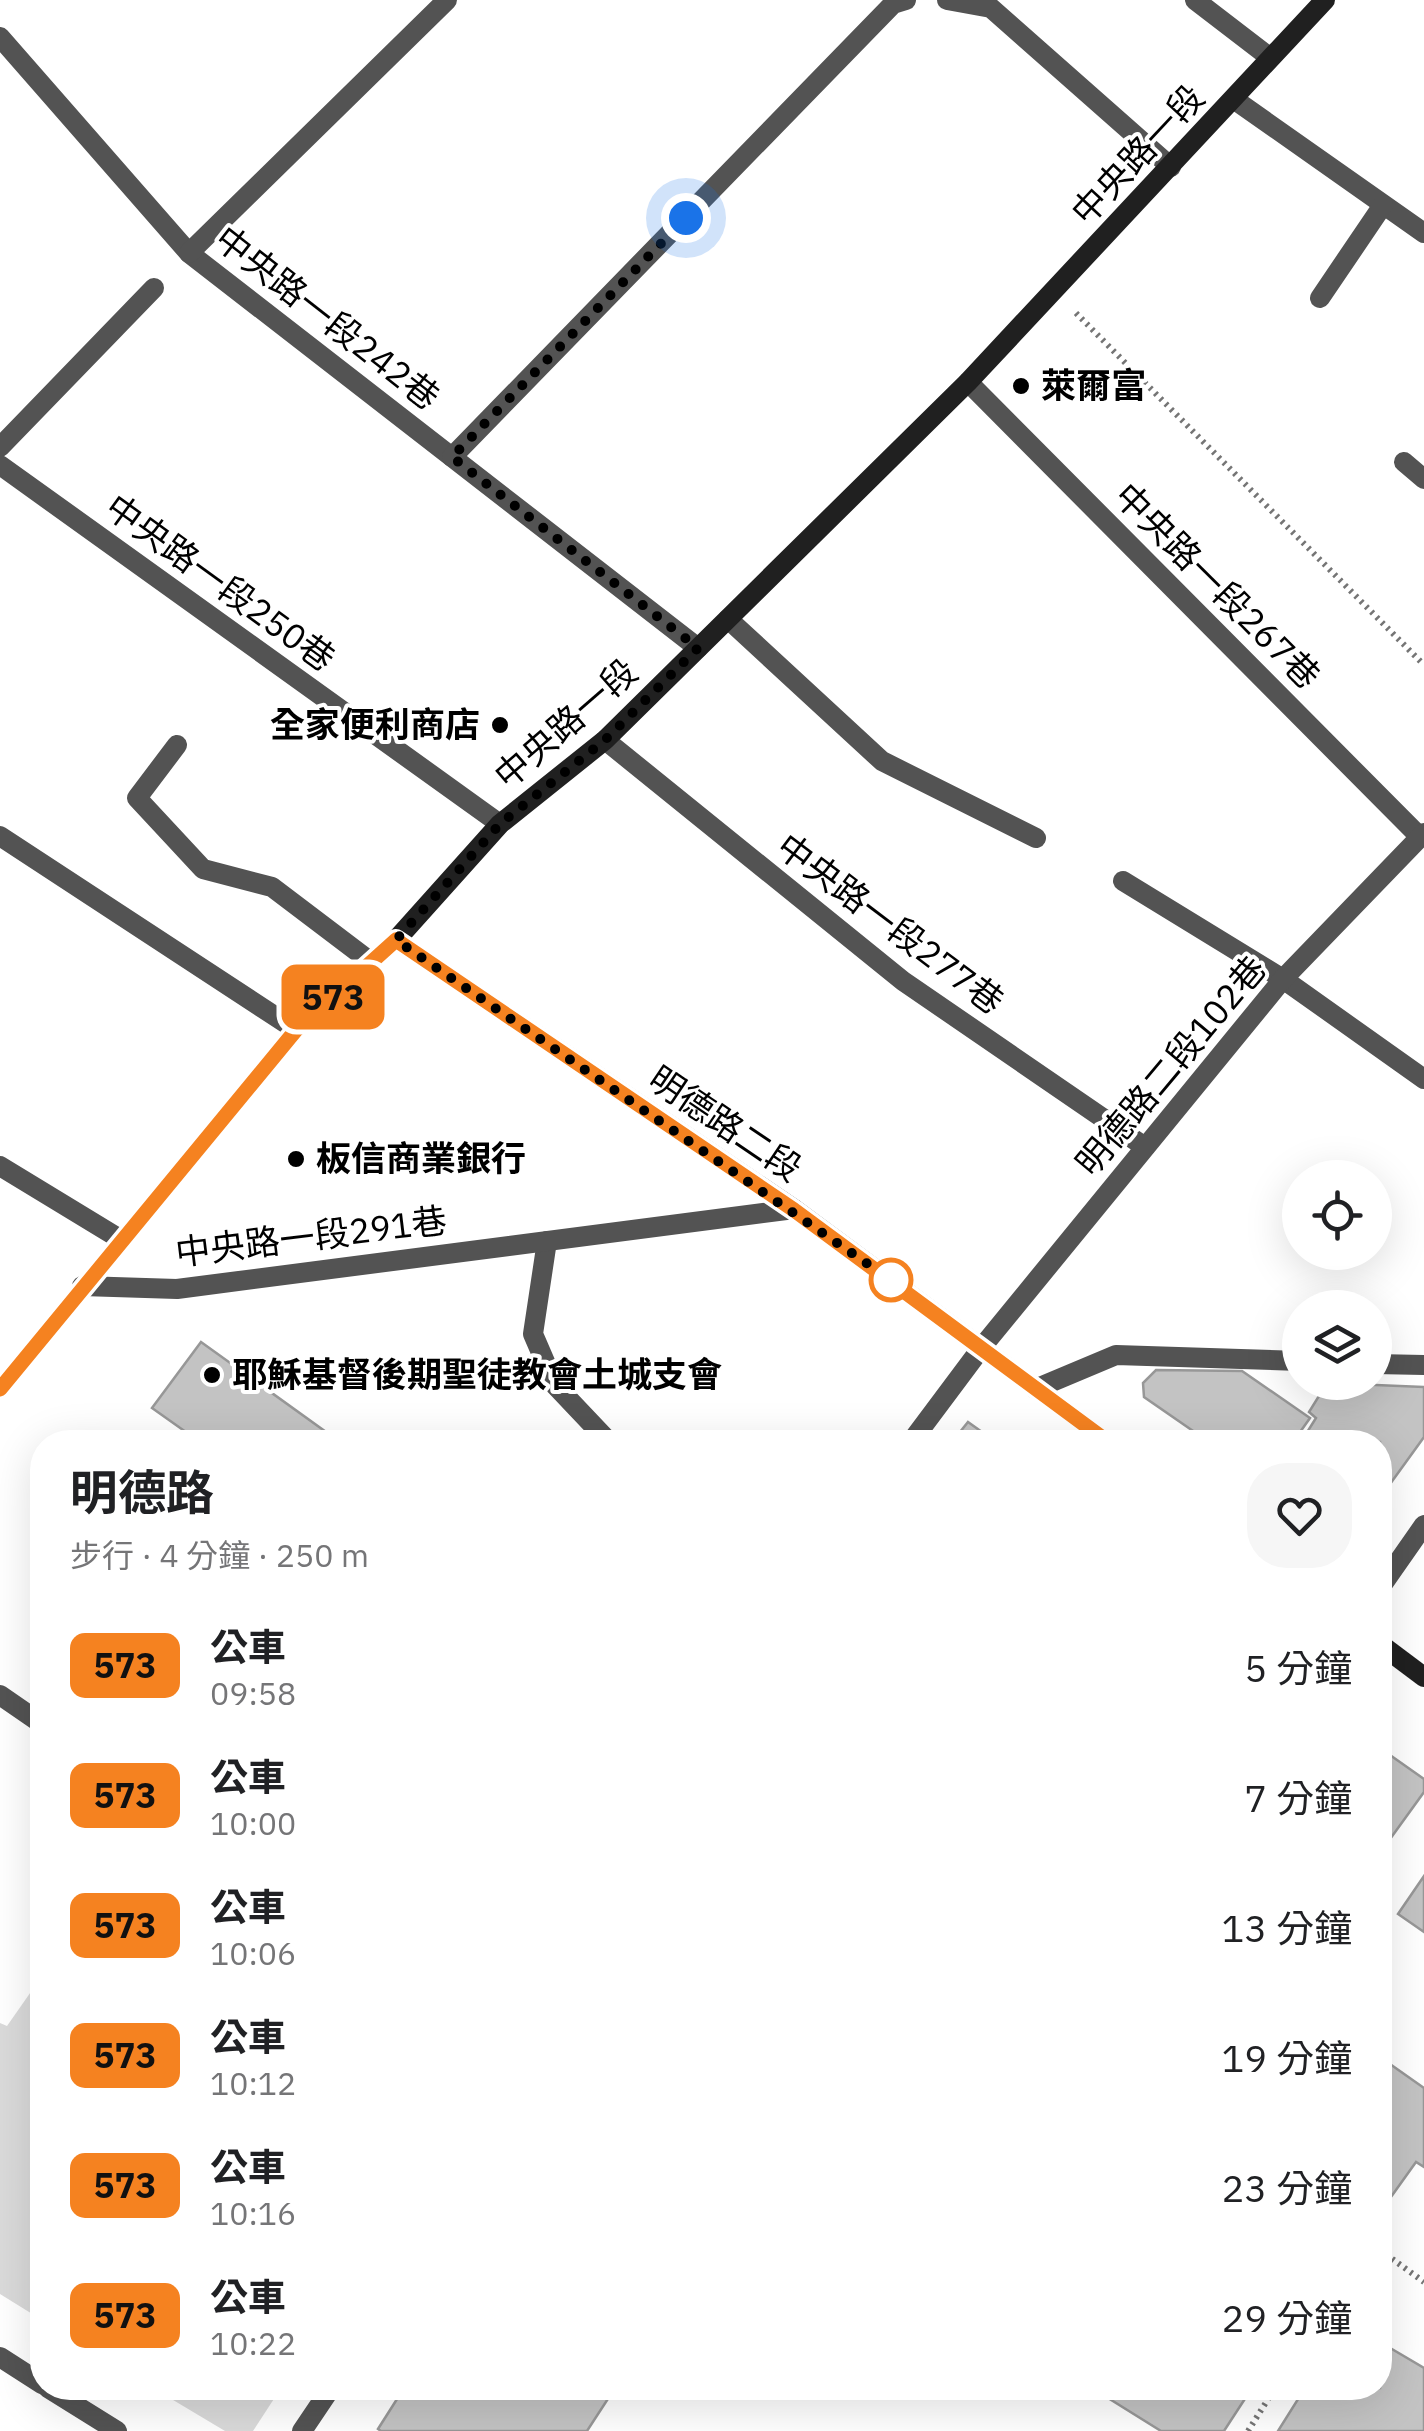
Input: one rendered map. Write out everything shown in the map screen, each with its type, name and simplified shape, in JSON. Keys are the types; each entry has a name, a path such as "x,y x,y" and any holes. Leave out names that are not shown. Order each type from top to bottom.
{"street":[{"path":"189,253 447,0"},
{"path":"452,457 893,4 906,0"},
{"path":"947,0 992,8 1171,167"},
{"path":"1195,0 1268,56"},
{"name":"中央路一段","path":"0,1389 296,1030 396,940 500,824 605,740 968,382 1235,100 1268,56 1325,0"},
{"name":"中央路一段242巷","path":"0,36 189,253 698,648"},
{"path":"1235,100 1424,233"},
{"path":"1320,298 1383,205"},
{"path":"0,447 154,288"},
{"name":"中央路一段267巷","path":"968,382 1422,835"},
{"path":"1404,462 1424,478"},
{"name":"中央路一段250巷","path":"0,465 500,824"},
{"path":"728,618 882,760 1036,838"},
{"name":"中央路一段277巷","path":"605,740 903,981 1145,1148"},
{"path":"177,745 137,798 203,869 272,887 371,962"},
{"name":"明德路二段102巷","path":"982,1346 1283,979 1422,835"},
{"path":"0,836 296,1030"},
{"path":"1123,882 1283,979 1424,1079"},
{"name":"明德路二段","path":"396,940 794,1210 1092,1430"},
{"path":"0,1166 120,1239"},
{"name":"中央路一段291巷","path":"82,1286 177,1289 794,1210"},
{"path":"547,1241 533,1334 556,1386 598,1430"},
{"path":"921,1430 982,1346"},
{"path":"1035,1388 1116,1354 1282,1360"},
{"path":"1392,1364 1424,1365"},
{"path":"1392,1571 1424,1525"},
{"path":"1392,1653 1424,1677"},
{"path":"0,1695 30,1716"},
{"path":"0,2358 30,2377"},
{"path":"68,2400 118,2431"},
{"path":"302,2431 323,2400"}],"path":[{"path":"1054,291 1424,665"},
{"path":"1392,2259 1424,2282"},
{"path":"1248,2431 1267,2400"}],"shaded area":[{"path":"30,1993 30,2313 0,2294 0,2023 7,2026"},
{"path":"173,2400 273,2400 253,2431 225,2431"}],"building":[{"name":"耶穌基督後期聖徒教會土城支會","path":"201,1342 323,1430 183,1430 152,1408"},
{"path":"1156,1370 1242,1371 1310,1418 1302,1430 1192,1430 1144,1397 1143,1383"},
{"path":"1392,1386 1424,1387 1424,1437 1392,1481 1392,1430 1308,1430 1316,1418 1309,1412 1316,1400 1392,1400"},
{"path":"968,1422 979,1430 962,1430"},
{"path":"1392,1756 1424,1779 1424,1792 1392,1836"},
{"path":"1424,1876 1424,1932 1398,1914"},
{"path":"1392,2065 1424,2088 1424,2167 1416,2162 1392,2196"},
{"path":"1392,2349 1424,2368 1424,2431 1278,2431 1297,2400 1392,2400"},
{"path":"396,2400 607,2400 587,2431 378,2429"},
{"path":"1111,2400 1244,2400 1224,2431 1161,2431"}],"bus line":[{"name":"573","path":"0,1389 296,1030 396,940 794,1210 1092,1430"}],"place":[{"name":"萊爾富","path":"1021,386"},
{"name":"全家便利商店","path":"500,725"},
{"name":"板信商業銀行","path":"296,1159"},
{"name":"耶穌基督後期聖徒教會土城支會","path":"212,1375"}],"route":[{"path":"686,218 452,457 698,648 605,740 500,824 396,940 891,1280"}]}
